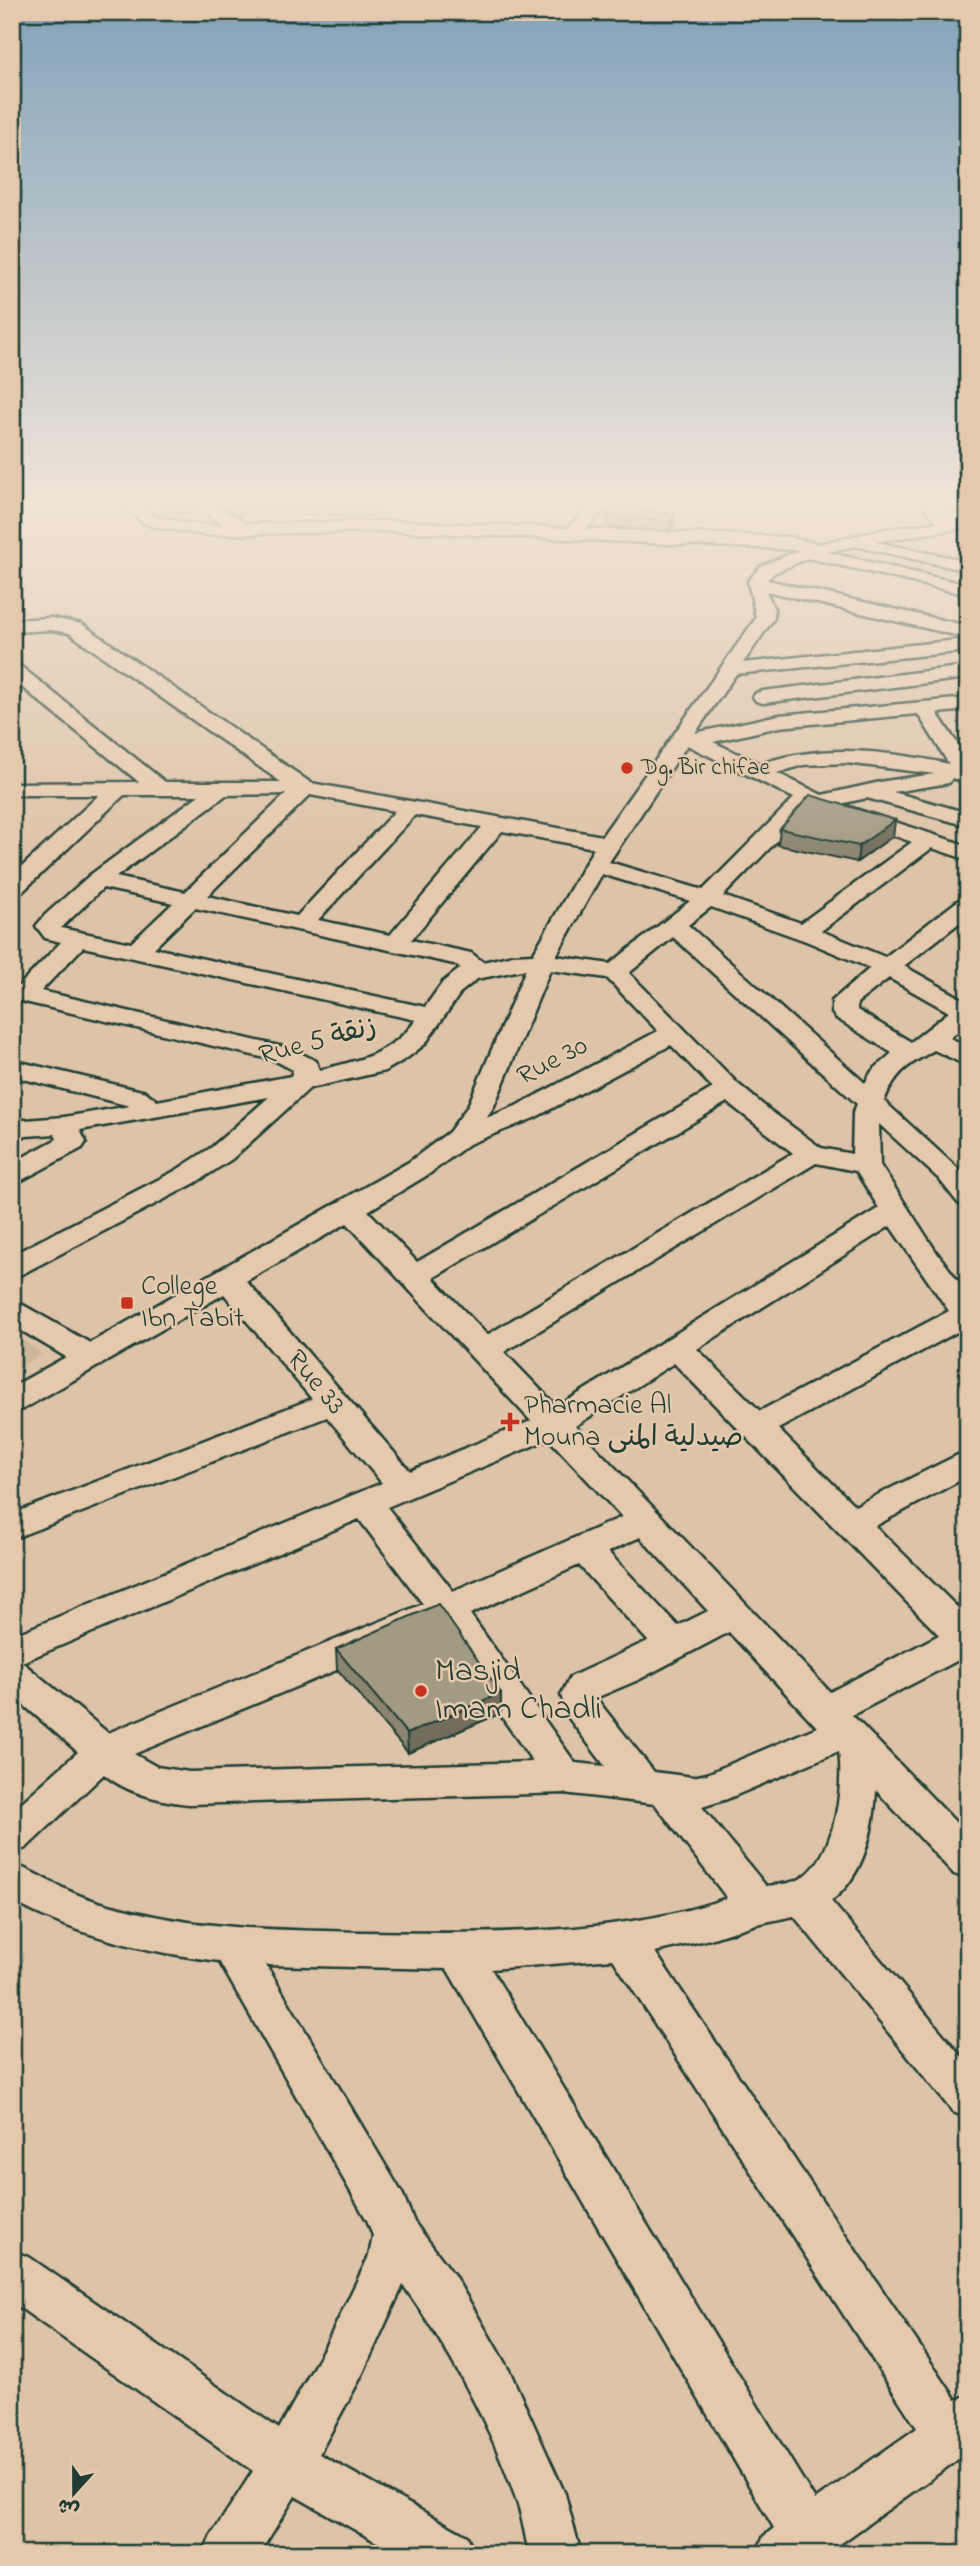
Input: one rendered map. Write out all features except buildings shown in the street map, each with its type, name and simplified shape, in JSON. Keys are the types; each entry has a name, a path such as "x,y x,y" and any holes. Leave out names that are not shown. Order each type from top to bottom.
{"street":[{"path":"12,1401 226,1277 350,1209 419,1168 459,1138 481,1106 541,961 602,855 693,738 762,623"},
{"path":"939,623 966,630"},
{"path":"949,623 966,630"},
{"path":"12,626 69,625 80,630 254,755 305,788"},
{"path":"737,666 966,630"},
{"path":"737,666 763,697 806,758"},
{"path":"12,669 160,789"},
{"path":"763,697 968,672"},
{"path":"832,690 882,761"},
{"path":"693,738 779,721 925,710 968,704"},
{"path":"925,710 967,776"},
{"path":"944,740 968,736"},
{"path":"693,738 849,815 968,853"},
{"path":"761,771 806,758 882,761 946,769 967,776"},
{"path":"866,1165 812,1154 758,1115 729,1090 615,972 709,897 813,799 967,776"},
{"path":"14,788 305,788 496,824 602,855 803,933 887,967 966,1010 922,1046 889,1068 870,1100 865,1128 866,1165 967,1315 756,1427"},
{"path":"137,951 305,788"},
{"path":"12,888 118,789"},
{"path":"220,789 98,880 48,926 53,933 430,1016"},
{"path":"865,791 963,816"},
{"path":"300,925 410,808"},
{"path":"396,943 496,824"},
{"path":"803,933 928,841"},
{"path":"98,880 462,958 478,970"},
{"path":"968,904 850,996 843,1005 845,1013 854,1020 922,1046 968,1058"},
{"path":"674,925 870,1100 949,1173 968,1196"},
{"path":"19,993 79,937"},
{"name":"Rue 5 زنقة","path":"12,1129 64,1125 256,1092 383,1062 415,1039 452,987 478,970 513,962 541,961 615,972"},
{"path":"12,1267 185,1177 222,1153 303,1080 307,1067 283,1054 19,993"},
{"name":"Rue 30","path":"459,1138 525,1112 674,1033"},
{"path":"12,1068 137,1098 152,1110"},
{"path":"415,1276 729,1090"},
{"path":"12,1174 72,1142 64,1125"},
{"path":"485,1350 812,1154"},
{"path":"350,1209 968,1862"},
{"path":"12,1651 367,1505 554,1424 895,1210"},
{"name":"Rue 33","path":"226,1277 405,1488"},
{"path":"12,1312 90,1357"},
{"path":"12,1673 122,1767 142,1780 190,1788 564,1777 693,1793 713,1788 843,1730 967,1639 677,1347"},
{"path":"12,1527 333,1403"},
{"path":"851,1523 968,1462"},
{"path":"367,1505 447,1609 564,1777"},
{"path":"12,1836 105,1750 447,1609 645,1521"},
{"path":"584,1548 673,1646"},
{"path":"733,1614 625,1670 583,1687 579,1695 586,1715 656,1789 757,1906"},
{"path":"12,1881 51,1902 100,1919 232,1946 458,1952 503,1951 623,1939 719,1919 757,1906 803,1897 819,1887 838,1868 849,1847 855,1814 843,1730"},
{"path":"803,1897 968,2097"},
{"path":"458,1952 794,2544 959,2428 623,1939"},
{"path":"232,1946 387,2211 396,2236 437,2292 493,2389 540,2494 555,2554"},
{"path":"229,2554 287,2464 345,2358 391,2260 396,2236"},
{"path":"12,2274 287,2464 449,2554"}],"shaded area":[{"path":"12,1334 43,1354 12,1371"}],"place":[{"name":"Dg. Bir chifae","path":"627,768"},
{"name":"College Ibn Tabit","path":"127,1303"},
{"name":"Pharmacie Al Mouna صيدلية المنى","path":"510,1422"},
{"name":"Masjid Imam Chadli","path":"421,1691"}]}
